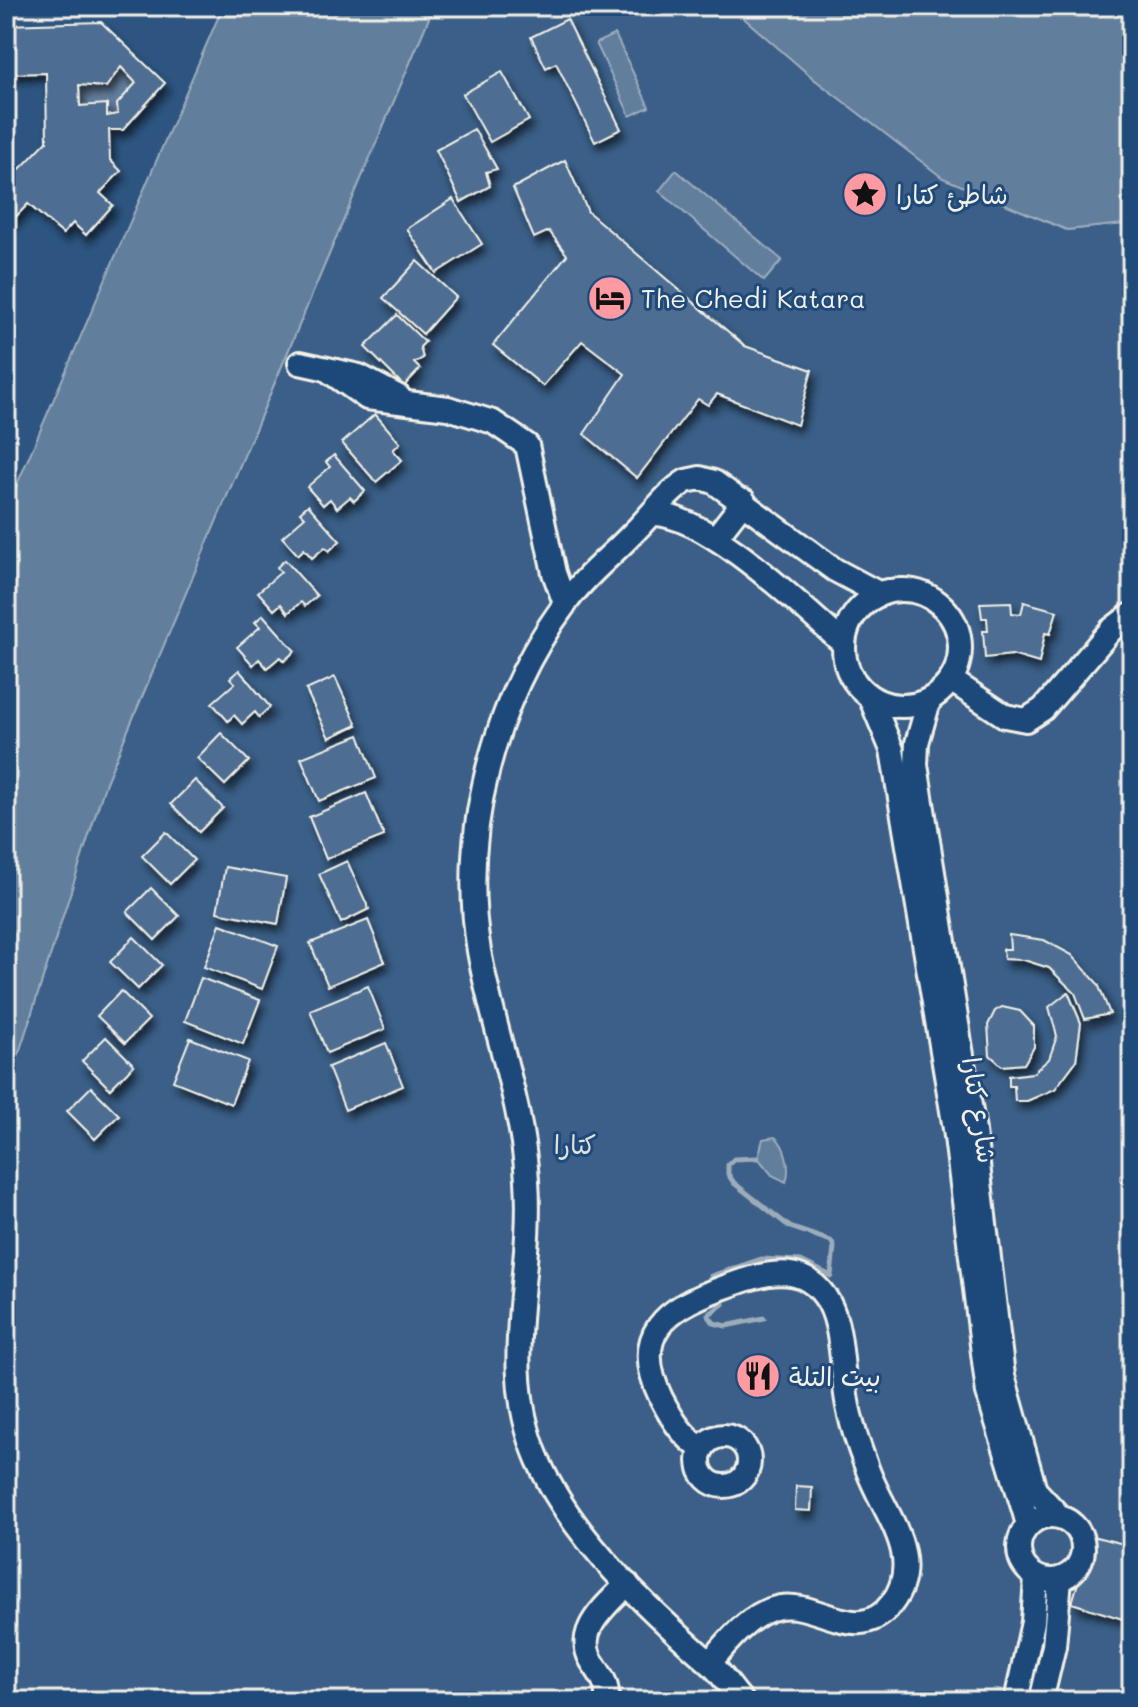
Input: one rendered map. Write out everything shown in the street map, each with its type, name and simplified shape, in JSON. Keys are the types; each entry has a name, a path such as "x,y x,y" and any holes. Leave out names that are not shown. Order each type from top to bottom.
{"street":[{"path":"300,363 326,369 367,398 448,408 493,422 527,445 550,560 565,603"},
{"path":"742,1701 710,1663 674,1634 627,1584 546,1479 522,1406 516,1341 527,1248 526,1161 513,1083 479,949 474,906 477,824 492,755 521,677 565,603 680,485 693,479 714,482 835,570 878,593 888,591 909,590 927,595 952,617 961,649 951,680 929,701 899,707 870,697 850,674 844,644 855,613 870,599 888,591"},
{"path":"716,537 744,501"},
{"path":"653,514 680,518 716,537 844,644"},
{"path":"951,680 1005,716 1026,720 1043,709 1111,630 1132,614"},
{"name":"شارع كتارا","path":"870,697 892,750 957,1140 988,1393 1028,1525 1023,1532"},
{"name":"شارع كتارا","path":"929,701 917,743 916,765 974,1131 995,1327 1010,1405 1034,1487 1059,1516"},
{"path":"702,1449 686,1438 676,1425 653,1381 649,1347 653,1335 664,1318 683,1302 763,1273 779,1271 799,1275 815,1286 829,1303 836,1322 848,1410 875,1492 903,1546 907,1568 891,1604 871,1620 845,1623 798,1607 769,1610 729,1641 710,1663"},
{"path":"1059,1516 1074,1525 1083,1544 1078,1566 1060,1579 1036,1577 1024,1565 1019,1554 1023,1532 1039,1518 1059,1516"},
{"path":"1016,1701 1033,1622 1036,1577"},
{"path":"1041,1701 1054,1646 1060,1579"},
{"path":"607,1701 605,1679 590,1658 587,1635 599,1611 627,1584"}],"shaded area":[{"path":"6,6 223,6 6,510"},
{"path":"223,6 434,6 106,782 6,1093 6,510"},
{"path":"730,6 1132,6 1132,223 1067,230 943,178 814,79"},
{"path":"615,34 649,107 630,116 596,43"},
{"path":"121,67 136,83 117,104 118,114 107,116 106,105 80,106 79,85 105,87"},
{"path":"676,170 782,260 764,281 659,191"},
{"path":"775,1137 786,1158 786,1182 772,1175 758,1158 763,1139"}],"green space":[{"name":"كتارا","path":"434,6 730,6 814,79 943,178 1067,230 1132,223 1132,1701 6,1701 6,1093 106,782"}],"building":[{"path":"567,19 621,129 595,142 556,63 546,68 531,37"},
{"path":"101,22 165,83 123,130 109,130 110,160 121,171 100,193 113,205 86,235 73,223 63,234 28,204 6,227 6,157 20,169 47,141 46,73 6,74 6,25","holes":["121,67 136,83 117,104 118,114 107,116 107,104 80,106 79,85 106,87"]},
{"path":"502,72 529,120 490,142 463,94"},
{"path":"474,129 497,169 486,172 490,186 461,202 436,150"},
{"name":"The Chedi Katara","path":"565,160 588,212 745,346 812,370 797,425 717,394 708,405 698,399 637,478 584,434 625,374 582,341 543,386 493,345 567,255 549,231 534,238 513,188"},
{"path":"453,199 482,244 436,273 407,229"},
{"path":"417,261 456,297 423,334 383,298"},
{"path":"397,315 425,342 420,347 423,358 414,363 420,369 404,386 365,347"},
{"path":"375,414 400,443 393,450 402,460 376,482 342,443"},
{"path":"334,455 365,491 354,501 350,497 337,508 330,499 323,505 307,487 330,467 326,462"},
{"path":"308,505 340,541 329,551 325,547 312,558 304,549 298,555 282,537 305,517 300,512"},
{"path":"285,560 317,596 305,606 301,602 288,613 281,604 274,610 258,592 281,572 277,567"},
{"path":"1011,602 1012,613 1021,614 1024,602 1057,611 1050,634 1045,633 1039,663 1012,655 985,658 983,631 988,631 987,618 982,618 980,603"},
{"path":"263,615 295,651 284,661 280,657 267,668 259,659 253,665 237,647 260,627 255,622"},
{"path":"239,670 270,707 259,717 255,712 242,724 234,715 228,721 212,703 235,683 230,678"},
{"path":"335,677 357,725 329,738 306,690"},
{"path":"221,733 249,761 225,785 197,758"},
{"path":"359,735 376,778 319,801 301,758"},
{"path":"195,780 223,808 199,832 171,804"},
{"path":"366,793 384,836 326,859 309,817"},
{"path":"166,832 194,860 170,884 142,856"},
{"path":"347,861 369,909 341,923 319,874"},
{"path":"225,867 286,878 278,924 217,912"},
{"path":"151,888 179,916 155,940 127,912"},
{"path":"368,920 385,962 328,986 310,943"},
{"path":"220,924 278,946 262,989 204,967"},
{"path":"1009,935 1044,940 1072,955 1098,984 1110,1014 1085,1019 1075,993 1049,968 1024,960 1004,959 1003,949 1010,949"},
{"path":"134,937 162,965 138,989 110,962"},
{"path":"201,978 260,1000 243,1044 185,1021"},
{"path":"368,986 385,1029 327,1053 310,1010"},
{"path":"121,991 149,1019 125,1043 97,1016"},
{"path":"1068,992 1081,1023 1076,1061 1055,1089 1027,1101 1015,1101 1014,1086 1009,1086 1009,1076 1033,1073 1049,1059 1057,1036 1049,1007"},
{"path":"1002,1007 1020,1011 1034,1026 1034,1047 1024,1064 1002,1066 990,1055 988,1025 995,1011"},
{"path":"106,1037 134,1065 110,1089 82,1061"},
{"path":"190,1038 248,1061 231,1104 173,1081"},
{"path":"386,1043 403,1086 345,1110 328,1067"},
{"path":"91,1087 119,1115 95,1139 67,1111"},
{"path":"1132,1097 1132,1144 1128,1098"},
{"path":"796,1486 812,1487 811,1511 795,1510"},
{"path":"1092,1536 1132,1546 1132,1622 1072,1603"}],"waterway":[{"path":"711,1276 761,1259 801,1261 831,1276 834,1247 831,1241 790,1227 734,1183 728,1174 728,1165 734,1159 758,1158"},
{"path":"723,1304 708,1315 714,1323 726,1326 764,1318"}],"place":[{"name":"شاطئ كتارا","path":"865,194"},
{"name":"The Chedi Katara","path":"610,298"},
{"name":"بيت التلة","path":"758,1376"}]}
